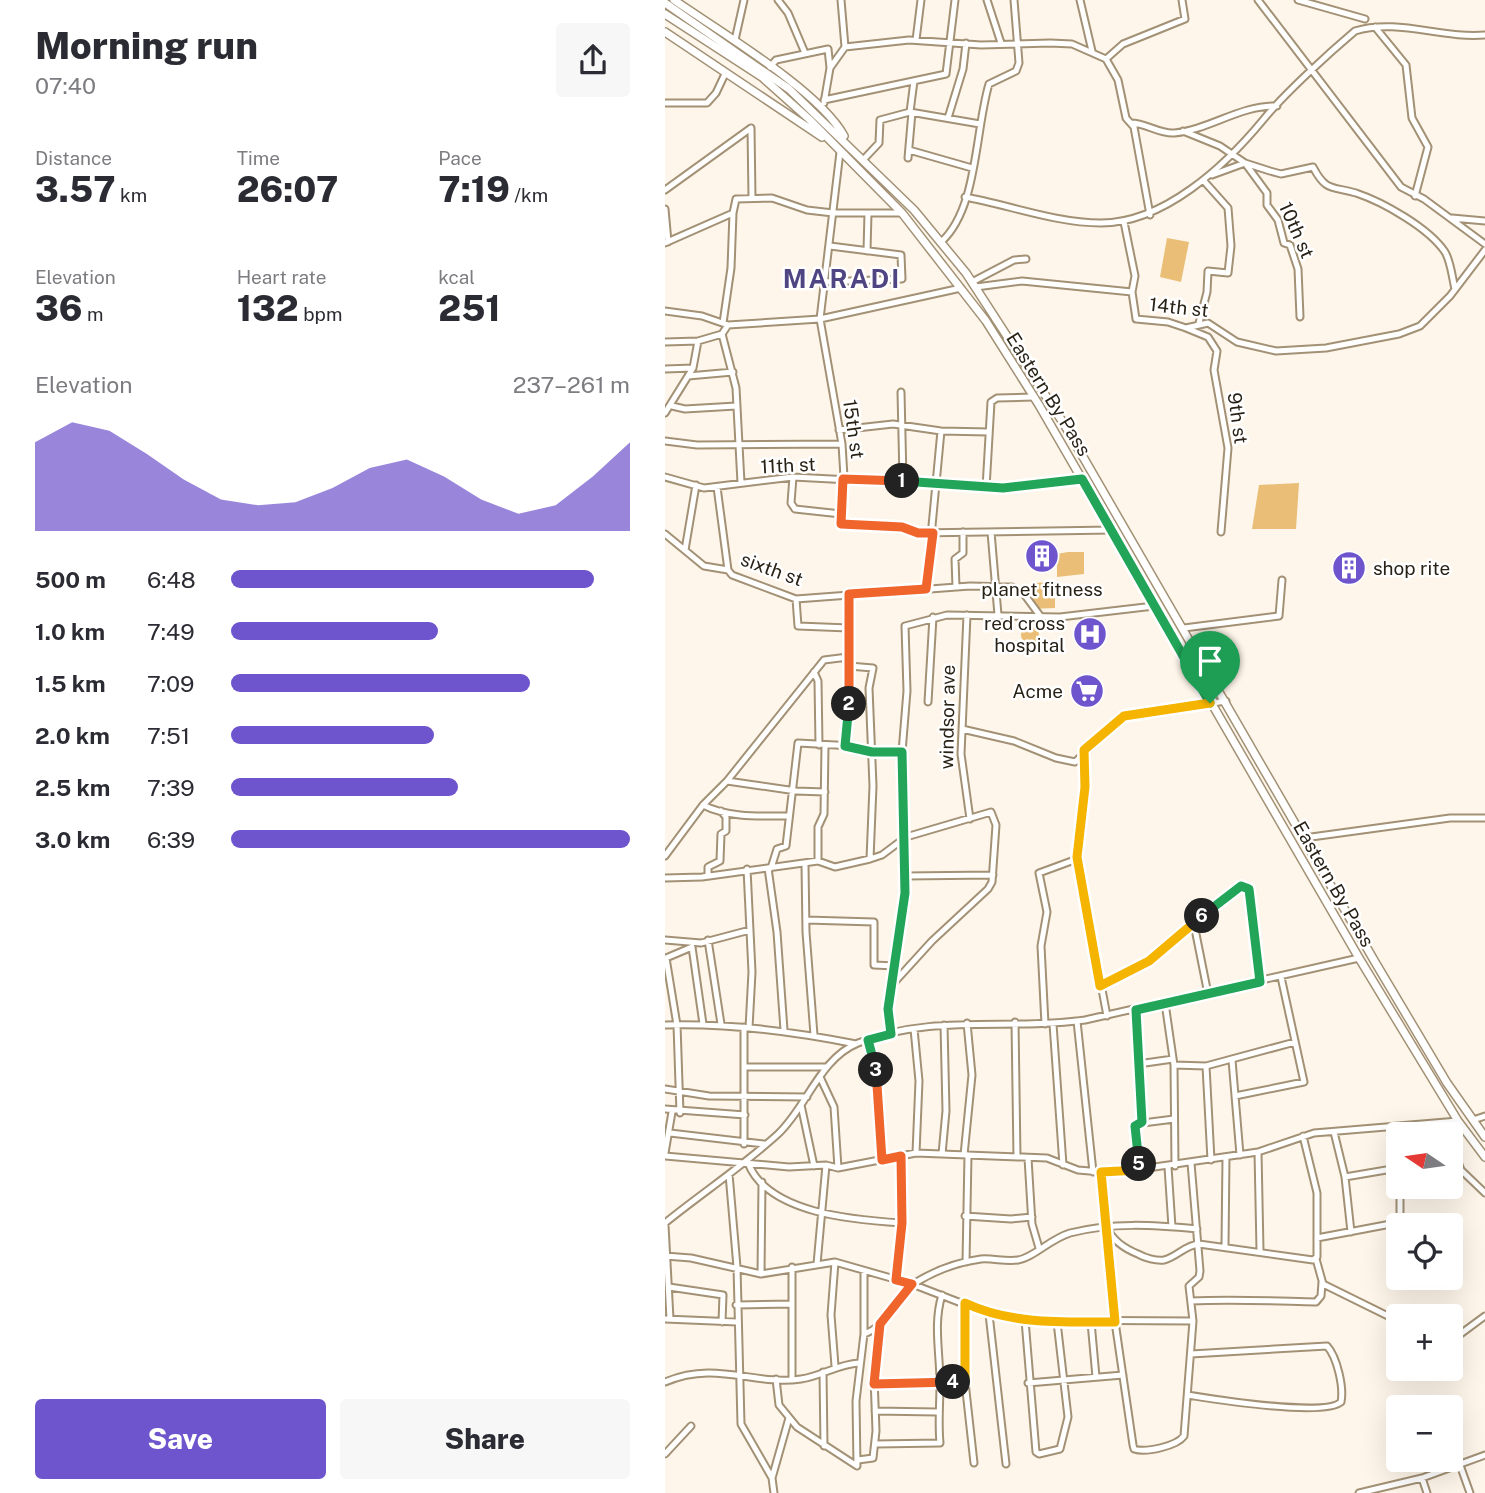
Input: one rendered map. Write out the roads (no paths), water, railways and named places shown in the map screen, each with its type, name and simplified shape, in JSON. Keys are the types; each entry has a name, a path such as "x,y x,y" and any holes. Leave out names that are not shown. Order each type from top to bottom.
{"main road":[{"path":"674,0 735,40 821,109 840,129 847,143"},
{"name":"Eastern By Pass","path":"665,3 764,70 847,143 941,242 974,284 1037,380 1184,628 1408,1017 1485,1137"},
{"name":"Eastern By Pass","path":"665,13 762,77 902,213 962,288 1034,397 1359,958 1458,1121 1485,1157"},
{"path":"665,32 829,141"}],"street":[{"path":"735,40 744,0"},
{"path":"830,68 845,47 841,0"},
{"path":"916,40 921,0"},
{"path":"824,100 946,74 955,0"},
{"path":"986,0 1001,44"},
{"path":"941,242 954,228 965,197 989,84 1016,71 1019,42 1014,0"},
{"path":"1080,0 1092,52"},
{"path":"1106,59 1123,44 1185,19 1182,0"},
{"path":"1258,0 1311,73 1401,187 1485,244"},
{"path":"1298,0 1365,19"},
{"path":"780,1 805,53"},
{"path":"1375,27 1406,65 1412,118 1429,147 1415,196"},
{"path":"965,197 1051,217 1099,223 1124,222 1150,215 1211,175 1277,106 1355,31 1375,27 1485,35"},
{"path":"845,47 916,40 1072,44 1106,59 1118,80 1125,114 1131,123 1150,215"},
{"path":"947,118 963,69 966,43"},
{"path":"770,67 776,60 828,49 830,68 821,109"},
{"path":"665,103 707,103 716,93 725,74"},
{"path":"908,158 914,81"},
{"path":"1131,123 1145,123 1171,133 1256,107 1277,106"},
{"path":"863,160 879,143 880,120 911,112 980,124"},
{"path":"665,190 751,128 752,198"},
{"path":"1183,131 1220,146 1245,163 1281,174 1313,167 1321,182 1328,187 1364,196 1409,219 1446,254 1455,289"},
{"path":"909,150 972,168"},
{"name":"15th st","path":"840,152 820,319 842,444 841,514"},
{"path":"1211,175 1245,163"},
{"name":"10th st","path":"1245,163 1267,193 1268,208 1278,220 1284,243 1290,245 1296,261 1300,317"},
{"path":"1199,323 1207,292 1208,271 1229,273 1231,246 1228,208 1203,180"},
{"path":"741,483 733,372 722,334 731,268 736,199 772,198 807,210 833,213 902,213"},
{"path":"665,209 667,243 733,214"},
{"path":"867,251 868,213"},
{"path":"1448,217 1485,221"},
{"path":"1124,222 1135,276 1132,292"},
{"path":"823,282 901,281 901,255 830,246"},
{"name":"14th st","path":"974,284 1022,281 1132,292 1136,318 1168,321 1186,328 1199,323 1214,325 1226,337 1237,342 1268,349 1326,348 1409,331 1420,326 1455,289 1485,250"},
{"path":"974,284 1014,260 1026,259"},
{"path":"665,311 702,316 725,324 820,319 962,288"},
{"name":"9th st","path":"1186,328 1208,337 1217,351 1215,370 1228,448 1221,532"},
{"path":"665,342 698,341 722,334"},
{"path":"665,413 672,406 693,368 698,341"},
{"path":"665,369 693,368"},
{"path":"688,376 733,372"},
{"path":"901,393 903,481"},
{"path":"986,488 992,400 1034,397"},
{"path":"672,406 685,409 736,406"},
{"path":"839,430 901,425 941,431 989,432"},
{"path":"926,589 941,431"},
{"path":"665,440 738,445 842,444"},
{"name":"11th st","path":"665,477 717,488 793,477 936,482 986,488 1013,488 1082,479"},
{"path":"793,477 791,503 795,509 841,514 843,525 902,527 918,533 1112,530"},
{"path":"685,550 696,485"},
{"name":"sixth st","path":"717,488 728,570 732,575 796,599 998,586 1019,589 1041,617"},
{"path":"956,587 955,559 963,554 963,532"},
{"path":"991,532 998,586 998,615"},
{"path":"665,534 703,566 728,570"},
{"path":"1184,628 1279,616 1282,580"},
{"path":"845,746 849,594"},
{"path":"796,599 798,626 849,628"},
{"path":"891,1034 888,1009 905,876 902,752 907,691 905,626 933,617 1041,617 1154,606"},
{"name":"windsor ave","path":"967,615 962,780 970,820"},
{"path":"928,702 933,617"},
{"path":"665,856 703,805 727,781 824,660 848,657"},
{"path":"849,666 873,668 869,688 872,752 870,859"},
{"path":"814,672 818,681 825,792 824,814 818,827 818,862"},
{"path":"962,729 1014,741 1068,762 1075,762 1084,750 1124,716 1226,701"},
{"path":"784,1030 769,868 777,849 786,846 798,743 845,746 872,752 902,752"},
{"path":"1084,750 1085,787 1077,859 1107,1016"},
{"path":"727,781 825,792"},
{"path":"703,805 721,811 789,816"},
{"path":"708,876 708,867 720,861 721,834 726,831 726,817 721,811"},
{"path":"665,878 708,876 818,862 835,867 882,855 906,836 991,812 996,822 993,875 988,889 932,941 890,988"},
{"path":"1304,838 1450,818 1485,818"},
{"path":"1045,1024 1041,946 1047,912 1039,873 1077,859"},
{"path":"805,865 814,1035"},
{"path":"744,1144 746,1027 752,972 747,869"},
{"path":"905,876 993,875"},
{"path":"1100,986 1149,961 1231,892 1247,887 1255,923 1260,982"},
{"path":"806,920 874,922 874,965 895,966"},
{"path":"1193,923 1208,994"},
{"path":"680,1113 677,1025 666,958 708,940 750,930"},
{"path":"665,940 701,943"},
{"path":"708,940 721,1024"},
{"path":"692,947 703,1024"},
{"path":"737,1322 668,1320 665,1224 778,1134 827,1067 856,1044 914,1029 967,1023 1052,1024 1107,1016 1359,958"},
{"path":"1235,1096 1303,1083 1281,977"},
{"path":"1165,1003 1173,1062 1172,1227"},
{"path":"1136,1010 1142,1122"},
{"path":"1077,1021 1093,1172"},
{"path":"1015,1022 1017,1157"},
{"path":"966,1262 966,1155 972,1075 967,1023"},
{"path":"665,1025 721,1024 784,1030 856,1044"},
{"path":"1052,1024 1063,1165"},
{"path":"942,1154 946,1111 944,1026"},
{"path":"914,1029 919,1081 916,1153"},
{"path":"868,1040 879,1088 882,1160"},
{"path":"1139,1064 1173,1062 1206,1066 1295,1042"},
{"path":"1232,1060 1240,1155"},
{"path":"745,1066 827,1067"},
{"path":"1206,1066 1211,1160"},
{"path":"820,1077 834,1107 838,1168"},
{"path":"665,1089 709,1096 745,1094 807,1097"},
{"path":"801,1105 814,1166"},
{"path":"665,1109 680,1113 745,1115"},
{"path":"672,1112 665,1154 789,1167 826,1165 838,1168 916,1153 1047,1158 1093,1172 1139,1170 1258,1152 1303,1136 1386,1127"},
{"path":"1473,1120 1485,1116"},
{"path":"1139,1170 1135,1126 1142,1122 1174,1119"},
{"path":"1449,1122 1458,1121"},
{"path":"1334,1132 1345,1177 1351,1232"},
{"path":"670,1133 744,1144 764,1144"},
{"path":"1191,1301 1244,1298 1276,1303 1316,1302 1321,1297 1322,1282 1316,1259 1317,1193 1303,1136"},
{"path":"1258,1152 1260,1250"},
{"path":"896,1280 902,1223 901,1156"},
{"path":"1225,1246 1226,1157"},
{"path":"1028,1158 1032,1217 1039,1248"},
{"path":"746,1162 754,1178 799,1207 902,1223"},
{"path":"1101,1172 1115,1322 1133,1446 1137,1451 1183,1438 1193,1321 1189,1286 1200,1274 1191,1163"},
{"path":"817,1264 826,1165"},
{"path":"1345,1177 1386,1170"},
{"path":"1463,1172 1485,1193"},
{"path":"729,1174 737,1267 736,1305 743,1431 772,1478"},
{"path":"761,1274 762,1182"},
{"path":"1317,1238 1396,1223 1400,1215 1401,1199"},
{"path":"965,1216 1011,1219 1032,1217"},
{"path":"864,1334 874,1331 912,1284 935,1271 982,1259 1019,1260 1070,1233 1105,1227 1133,1224 1197,1229"},
{"path":"1109,1236 1126,1249 1159,1260 1199,1244 1316,1259"},
{"path":"666,1256 737,1267 761,1274 835,1262 942,1294 989,1314 1025,1320 1193,1321"},
{"path":"835,1262 831,1315 835,1366"},
{"path":"792,1267 793,1380"},
{"path":"776,1379 779,1405 789,1418 824,1446 857,1466 856,1401 864,1334 864,1271"},
{"path":"1322,1282 1386,1316"},
{"path":"669,1287 723,1295 722,1322"},
{"path":"876,1444 940,1443 937,1412 940,1382 938,1311 942,1294"},
{"path":"965,1303 965,1382 974,1463"},
{"path":"736,1305 791,1304"},
{"path":"989,1314 1006,1464"},
{"path":"1463,1332 1485,1316"},
{"path":"1025,1320 1035,1452 1045,1453 1058,1451 1068,1417 1057,1322"},
{"path":"1091,1322 1096,1377"},
{"path":"858,1460 873,1458 876,1444 874,1384 880,1324"},
{"path":"1188,1395 1267,1405 1330,1407 1341,1402 1342,1396 1336,1363 1327,1346 1191,1354"},
{"path":"665,1382 684,1375 739,1373 793,1380 835,1366 859,1363"},
{"path":"823,1372 824,1446"},
{"path":"1028,1383 1123,1375"},
{"path":"874,1384 965,1382"},
{"path":"875,1411 937,1412"},
{"path":"774,1493 772,1478 789,1418"},
{"path":"666,1450 691,1426"},
{"path":"1463,1464 1485,1455"},
{"path":"1359,1493 1440,1472"},
{"path":"1462,1472 1470,1493"},
{"path":"1422,1478 1427,1493"}],"place":[{"name":"planet fitness","path":"1042,556"},
{"name":"shop rite","path":"1349,568"},
{"name":"red cross hospital","path":"1090,634"},
{"name":"Acme","path":"1087,691"}],"district":[{"name":"MARADI","path":"842,278"}]}
